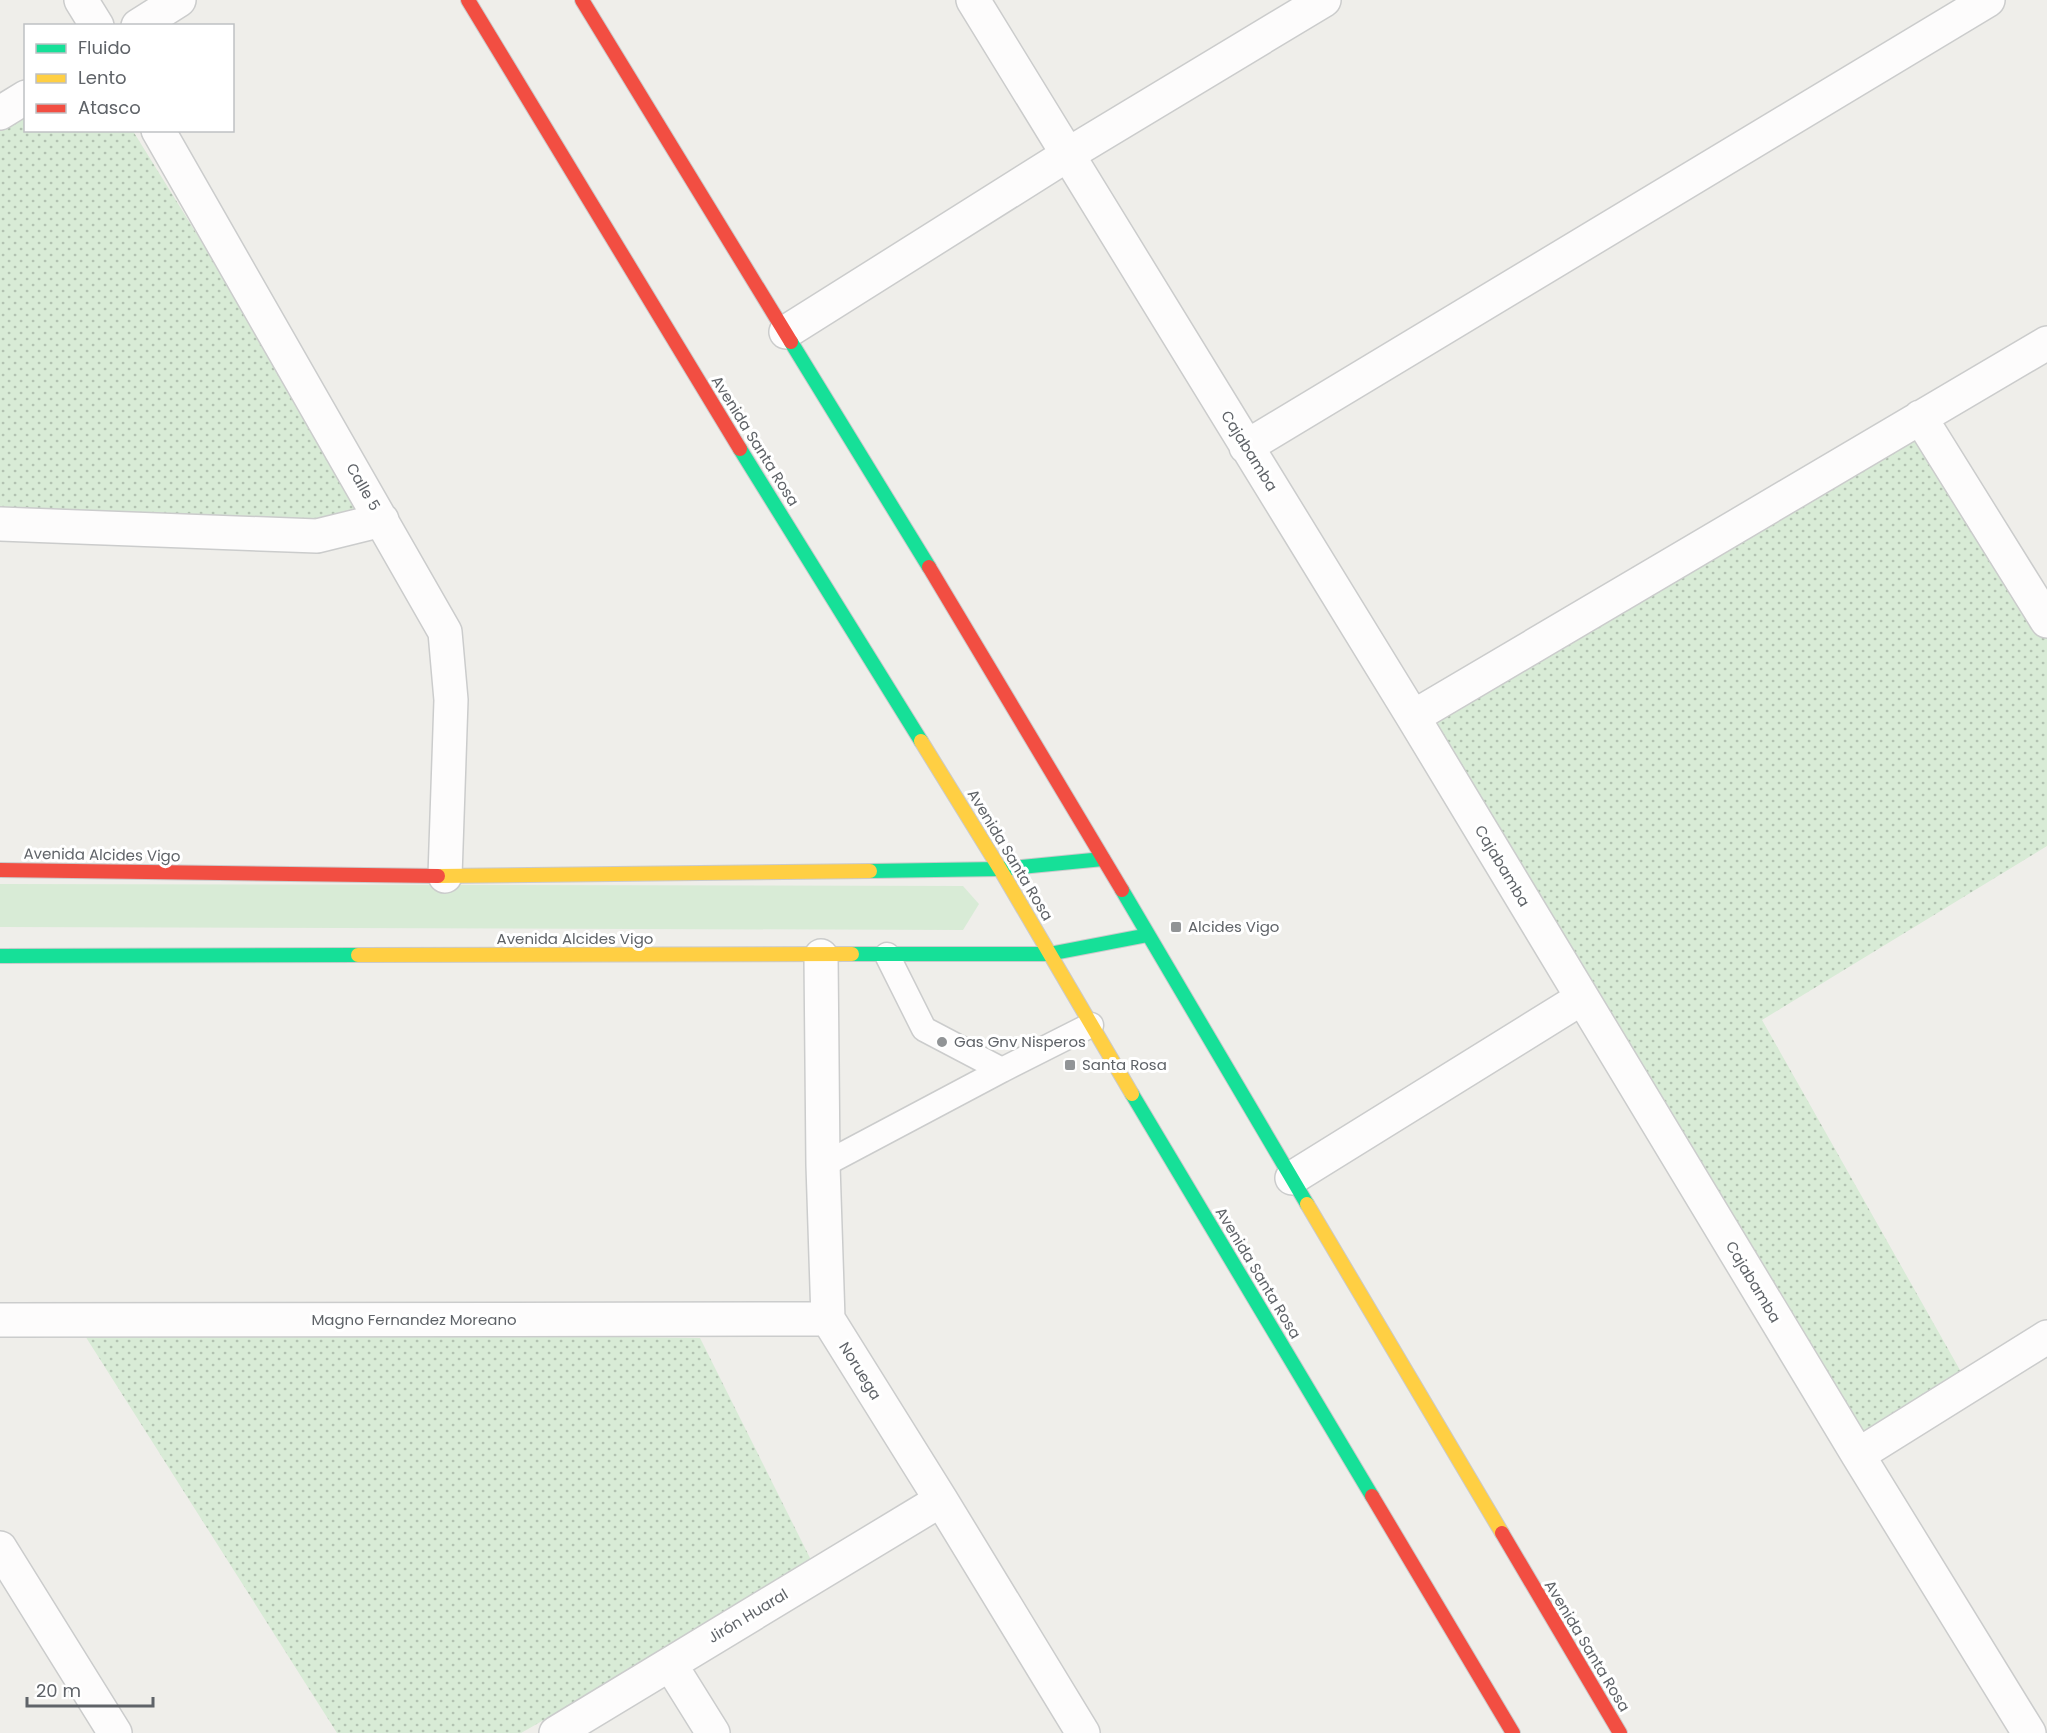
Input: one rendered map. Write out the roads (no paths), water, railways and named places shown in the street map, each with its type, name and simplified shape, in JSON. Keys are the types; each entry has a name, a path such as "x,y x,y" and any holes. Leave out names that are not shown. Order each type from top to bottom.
{"main road":[{"name":"Avenida Santa Rosa","path":"468,0 707,396 1000,869 1514,1733"},
{"name":"Avenida Santa Rosa","path":"582,0 993,672 1620,1733"},
{"name":"Avenida Alcides Vigo","path":"0,870 446,876 1000,869 1104,859"},
{"name":"Avenida Alcides Vigo","path":"0,956 1049,954 1148,935"}],"street":[{"path":"81,0 96,24"},
{"path":"141,24 179,0"},
{"name":"Cajabamba","path":"973,0 1413,717 1858,1455 2029,1733"},
{"path":"786,332 1067,155 1324,0"},
{"path":"1246,447 1988,0"},
{"path":"0,113 24,98"},
{"name":"Calle 5","path":"160,132 445,632 451,700 446,876"},
{"path":"1413,717 2047,343"},
{"path":"1920,417 2047,621"},
{"path":"0,524 316,536 382,520"},
{"path":"821,956 823,1165 828,1319"},
{"path":"1292,1178 1582,999"},
{"name":"Magno Fernandez Moreano","path":"0,1320 828,1319"},
{"name":"Noruega","path":"828,1319 1083,1733"},
{"path":"1858,1455 2047,1337"},
{"name":"Jirón Huaral","path":"556,1733 941,1500"},
{"path":"6,1570 115,1733"},
{"path":"670,1664 713,1733"}],"lane":[{"path":"886,955 924,1029 1002,1070"},
{"path":"823,1165 1091,1025"}],"place":[{"name":"Alcides Vigo","path":"1176,927"},
{"name":"Gas Gnv Nisperos","path":"942,1042"},
{"name":"Santa Rosa","path":"1070,1065"}]}
